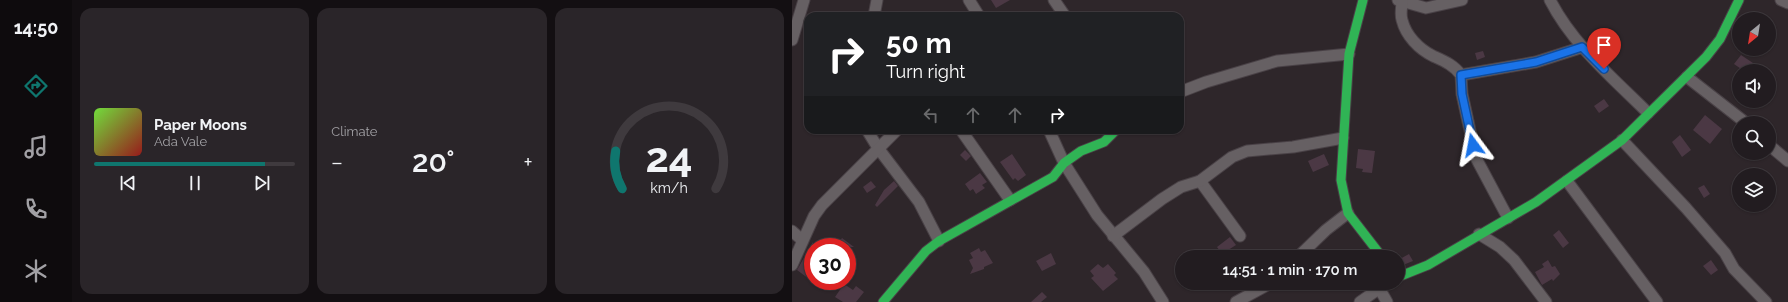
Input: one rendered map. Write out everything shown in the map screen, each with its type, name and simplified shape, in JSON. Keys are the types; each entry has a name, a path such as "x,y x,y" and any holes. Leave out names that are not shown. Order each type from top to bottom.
{"street":[{"path":"792,40 804,0"},
{"path":"875,12 877,0"},
{"path":"969,0 976,12"},
{"path":"1054,0 1062,12"},
{"path":"1363,0 1349,54 1341,180 1344,200 1348,213 1377,250"},
{"path":"1462,0 1426,8 1400,1 1402,19 1409,35 1418,47 1424,52 1448,63 1461,75 1462,94 1476,158 1508,218"},
{"path":"1550,0 1565,26 1582,47 1648,113"},
{"path":"1405,274 1428,265 1536,202 1622,140 1648,113 1687,77 1720,39 1739,0"},
{"path":"1781,0 1788,3"},
{"path":"1461,75 1536,62 1582,47"},
{"path":"1184,91 1226,75 1277,61 1349,54"},
{"path":"1687,77 1737,116"},
{"path":"869,134 878,148 919,202 939,241"},
{"path":"792,265 814,216 822,205 892,134"},
{"path":"964,134 1010,200"},
{"path":"1051,134 1064,163 1113,236 1144,272 1163,302"},
{"path":"883,302 926,252 939,241 1053,177 1064,163 1081,151 1104,142 1112,134"},
{"path":"1113,236 1181,187 1200,181 1222,163 1247,151 1293,147 1343,138"},
{"path":"1622,140 1686,208 1725,253 1734,269 1766,302"},
{"path":"1776,151 1788,161"},
{"path":"1200,181 1240,236"},
{"path":"1567,181 1657,302"},
{"path":"1305,250 1326,230 1348,213"},
{"path":"792,231 802,240"},
{"path":"1479,234 1500,246 1514,260 1546,302"},
{"path":"1236,302 1258,290"},
{"path":"1360,302 1376,290"},
{"path":"1384,290 1387,302"}],"building":[{"path":"991,0 1010,0 996,8"},
{"path":"1483,51 1485,57 1477,60 1475,53"},
{"path":"1740,56 1753,63 1752,64 1734,64"},
{"path":"1604,99 1609,106 1599,113 1594,106"},
{"path":"1705,115 1722,129 1710,144 1693,130"},
{"path":"1680,135 1691,150 1682,157 1672,142"},
{"path":"1358,149 1375,151 1372,173 1362,172 1363,169 1356,168"},
{"path":"965,150 971,156 966,161 960,155"},
{"path":"1012,154 1026,175 1018,181 1015,178 1013,180 1000,162"},
{"path":"1324,154 1329,165 1313,172 1308,161"},
{"path":"980,173 987,182 982,185 985,188 976,194 973,189 970,191 965,184"},
{"path":"871,181 876,187 867,193 863,187"},
{"path":"894,181 898,186 877,207 875,205 884,190"},
{"path":"1704,185 1710,194 1704,198 1698,188"},
{"path":"1559,230 1569,243 1563,248 1553,235"},
{"path":"1230,237 1236,245 1228,250 1219,250 1217,247"},
{"path":"979,248 981,252 985,250 993,263 984,267 984,269 970,274 973,268 969,260 973,258 970,253"},
{"path":"1051,253 1056,264 1042,271 1036,261"},
{"path":"1409,254 1413,261 1405,264 1405,256"},
{"path":"804,258 804,275 797,270"},
{"path":"1548,260 1552,267 1555,266 1560,274 1553,281 1552,279 1542,285 1535,272 1544,267 1542,264"},
{"path":"1711,260 1718,270 1711,275 1703,266"},
{"path":"1098,264 1103,268 1108,264 1116,273 1114,275 1118,279 1103,291 1091,278 1094,276 1090,271"},
{"path":"856,286 864,292 856,302 843,302 835,297 840,290 856,290"},
{"path":"1042,292 1047,297 1041,302 1031,302"}],"traffic: fast":[{"path":"1363,0 1349,54 1341,180 1348,213 1377,250"},
{"path":"1405,274 1428,265 1536,202 1622,140 1706,57 1720,39 1739,0"},
{"path":"883,302 926,251 939,241 1053,177 1064,163 1081,151 1104,142 1112,134"}],"route":[{"path":"1473,145 1462,94 1461,75 1536,62 1582,47 1604,69"}]}
